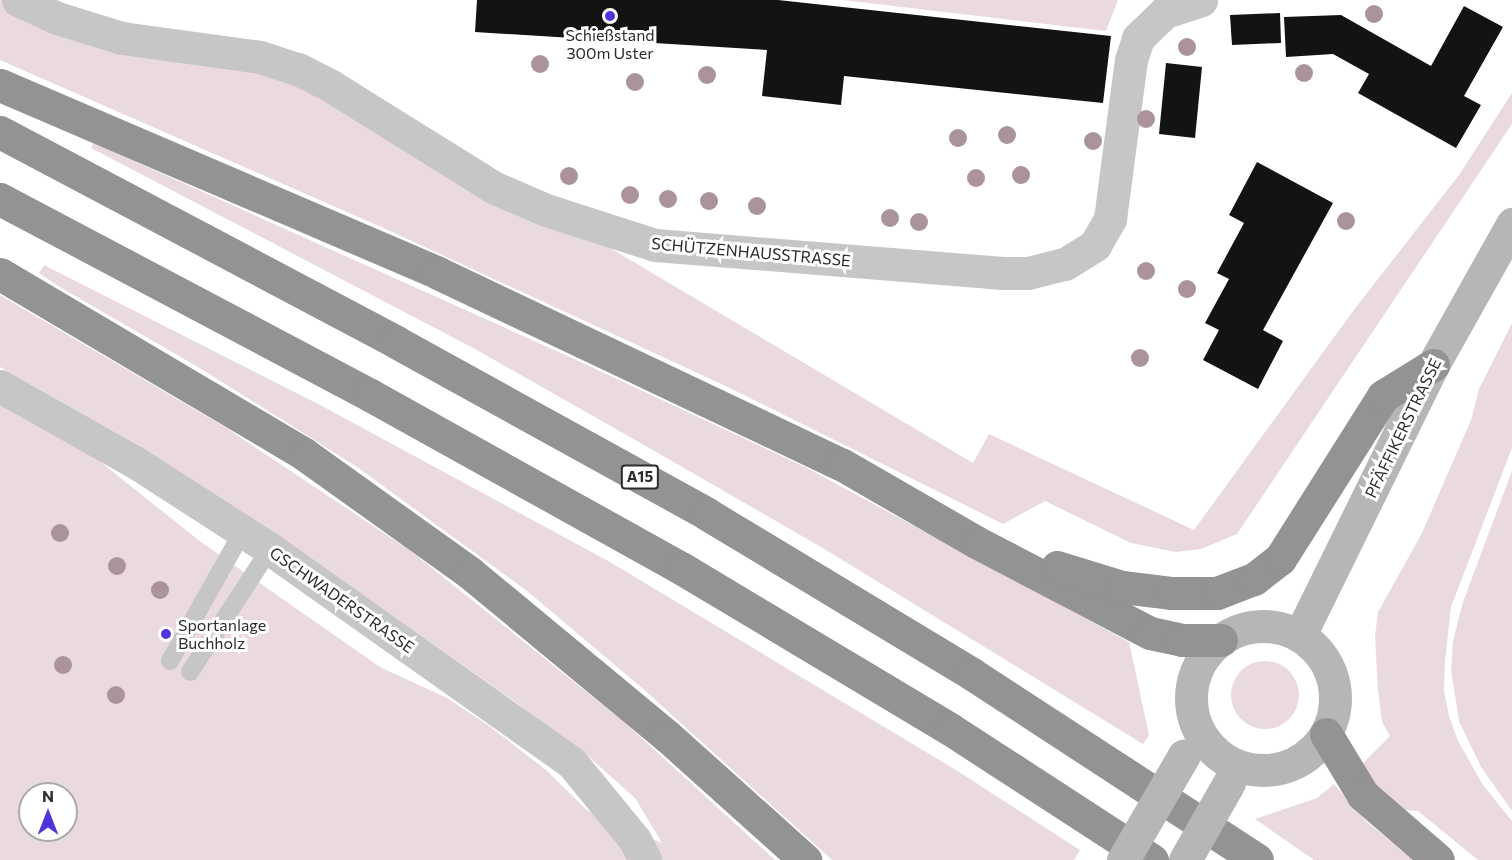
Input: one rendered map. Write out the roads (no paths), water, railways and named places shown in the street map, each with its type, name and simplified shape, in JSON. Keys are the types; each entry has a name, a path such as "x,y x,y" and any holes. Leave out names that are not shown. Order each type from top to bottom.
{"highway":[{"path":"0,85 438,273 841,464 976,542 1150,633 1182,640 1221,640"},
{"name":"A15","path":"0,132 396,342 707,514 972,674 1257,860"},
{"path":"0,199 370,395 681,568 950,729 1152,860"},
{"path":"0,274 304,454 470,573 667,736 805,860"},
{"path":"976,542 1122,587 1171,593 1217,593 1254,579 1280,559 1383,396 1433,365"},
{"path":"1326,734 1363,795 1438,860"}],"main road":[{"name":"PFÄFFIKERSTRASSE","path":"1300,635 1433,365 1512,224"},
{"path":"1124,860 1190,740 1193,679 1201,661 1221,640 1244,628 1271,626 1300,635 1317,649 1329,667 1333,683 1334,712 1326,734 1309,754 1286,766 1236,775 1185,860"},
{"path":"1190,740 1206,742 1236,775"}],"street":[{"name":"SCHÜTZENHAUSSTRASSE","path":"18,0 57,18 122,38 260,57 298,69 331,86 492,186 546,210 655,245 1004,273 1028,273 1065,264 1089,251 1104,233 1112,205 1131,60 1138,38 1165,12 1201,0"},
{"name":"GSCHWADERSTRASSE","path":"0,386 135,462 243,531 572,764 635,840 645,860"}],"lane":[{"path":"170,661 243,531"},
{"path":"190,672 270,549"}],"place":[{"name":"Schießstand 300m Uster","path":"610,16"},
{"name":"Sportanlage Buchholz","path":"166,634"}]}
